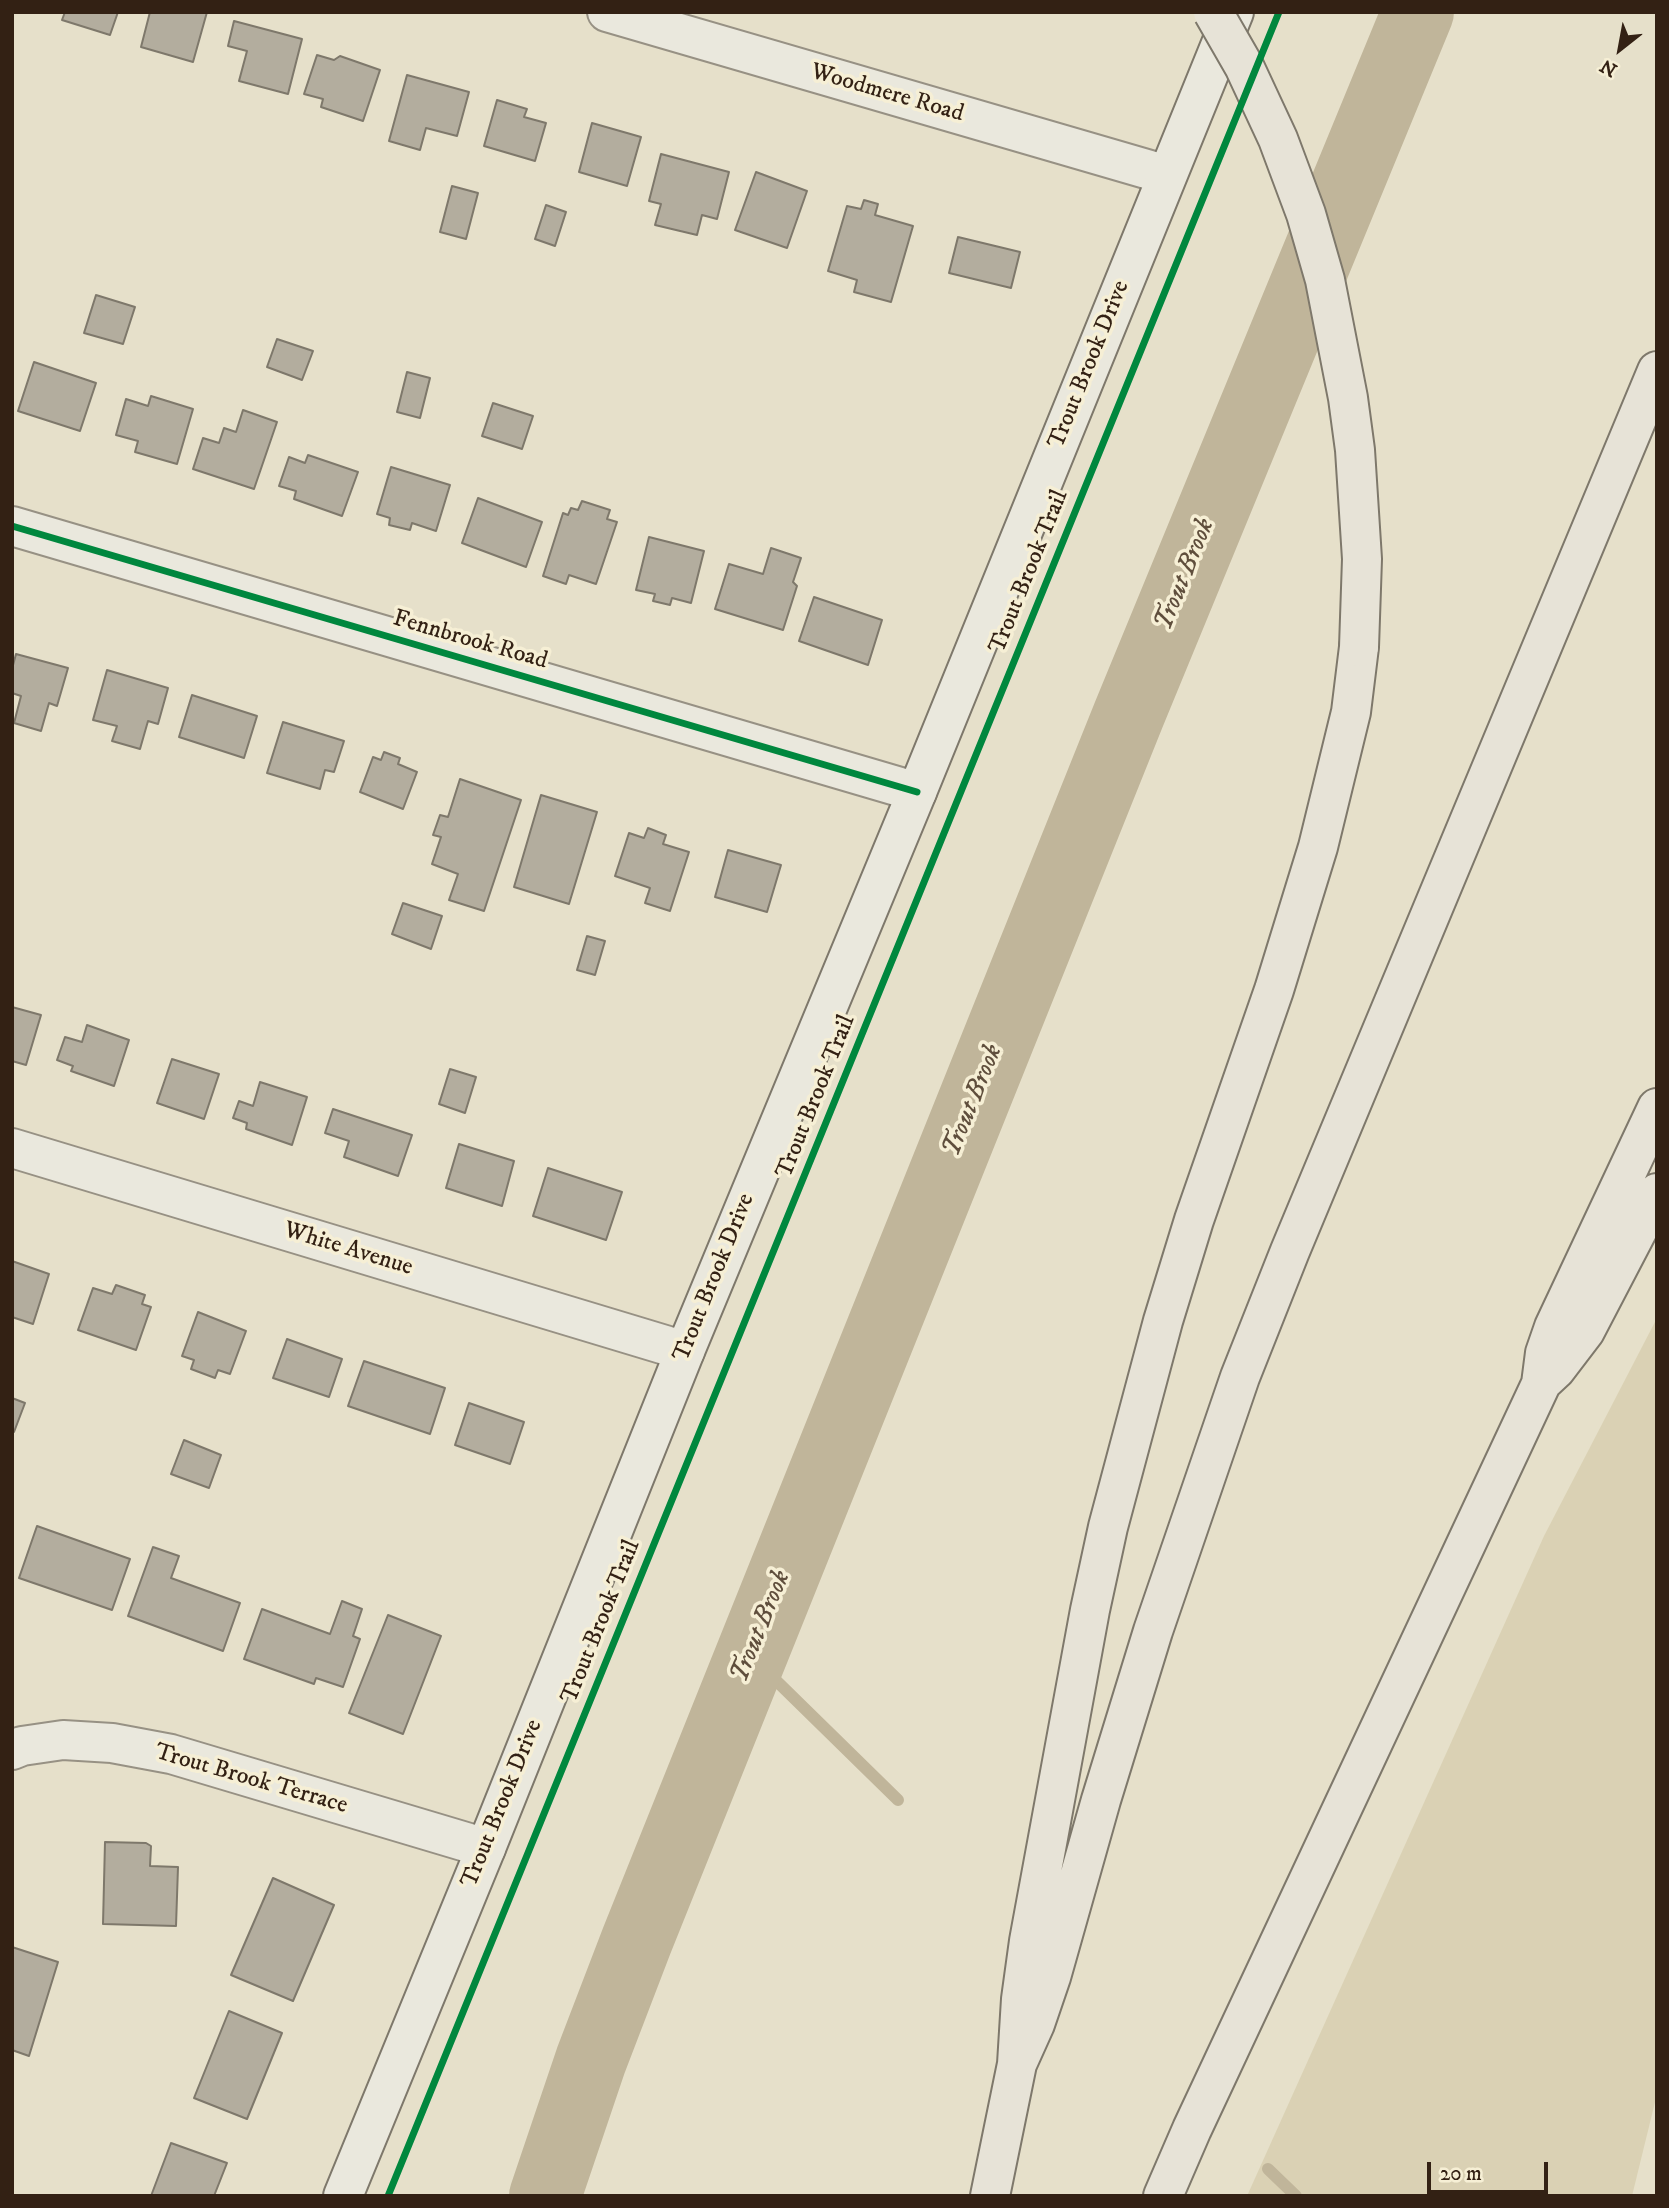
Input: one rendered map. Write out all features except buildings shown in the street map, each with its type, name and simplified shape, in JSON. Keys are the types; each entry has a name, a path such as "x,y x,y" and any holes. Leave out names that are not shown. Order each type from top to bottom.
{"highway":[{"path":"990,2196 1017,2064 1021,1999 1029,1941 1108,1527 1159,1333 1194,1220 1274,990 1318,847 1351,712 1359,647 1362,559 1355,450 1348,398 1325,280 1306,214 1278,139 1244,66 1213,12"},
{"path":"1017,2064 1035,2024 1051,1977 1153,1631 1241,1377 1290,1251 1657,371"},
{"path":"1163,2196 1541,1384 1545,1353 1554,1327 1657,1108"},
{"path":"1541,1384 1585,1332 1657,1193"}],"street":[{"name":"Woodmere Road","path":"607,12 1167,175"},
{"name":"Trout Brook Drive","path":"343,2196 685,1351 917,792 1234,12"},
{"name":"Fennbrook Road","path":"12,526 917,792"},
{"name":"White Avenue","path":"12,1148 685,1351"},
{"name":"Trout Brook Terrace","path":"12,1750 63,1740 112,1743 172,1754 486,1848"}],"shaded area":[{"path":"1657,1318 1657,2094 1632,2196 1247,2196 1544,1536"}],"waterway":[{"name":"Trout Brook","path":"545,2196 591,2060 637,1940 1129,714 1418,12"},
{"path":"752,1657 898,1800"},
{"path":"1268,2169 1296,2196"}],"cycle path":[{"name":"Trout Brook Trail","path":"388,2196 1279,12"},
{"path":"12,526 917,792"}]}
